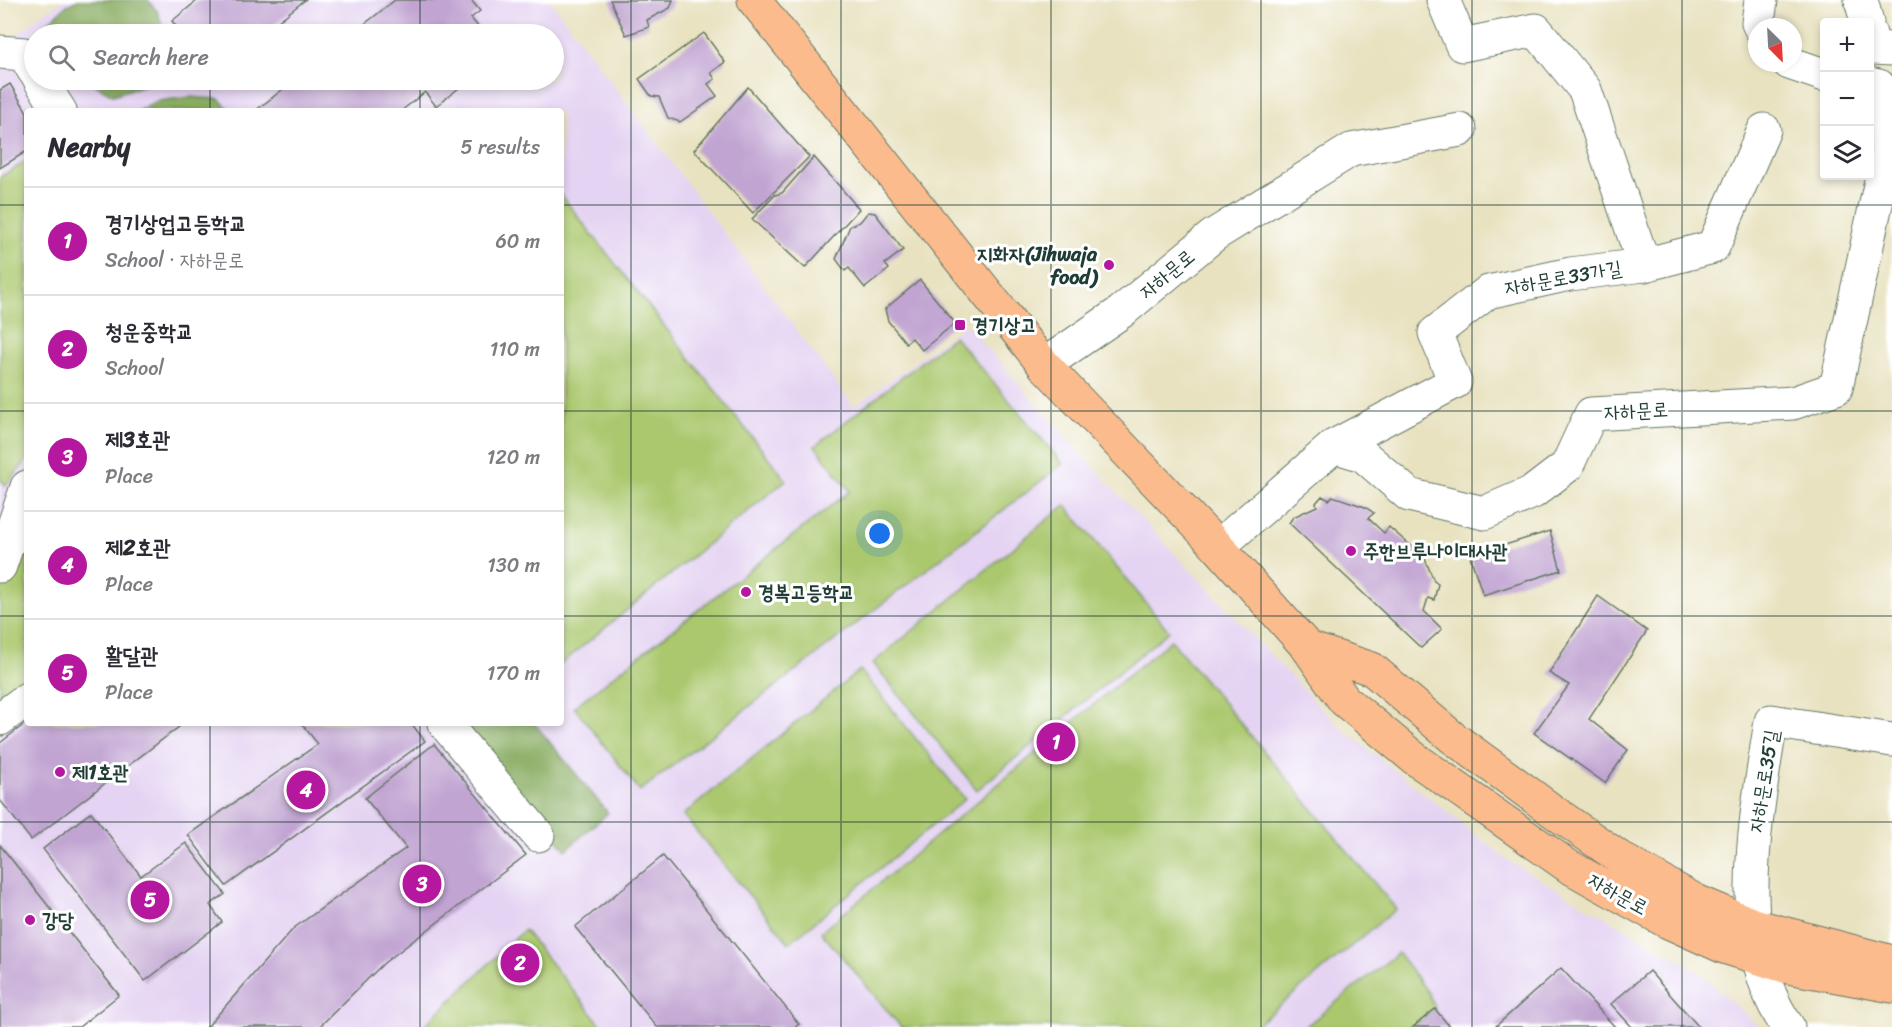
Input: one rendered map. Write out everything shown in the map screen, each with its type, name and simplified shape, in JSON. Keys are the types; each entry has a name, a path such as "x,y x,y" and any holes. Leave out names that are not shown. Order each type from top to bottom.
{"main road":[{"name":"자하문로","path":"754,0 1044,365 1218,547 1308,648 1344,700 1414,758 1568,866 1666,921 1724,947 1788,967 1892,986"},
{"name":"자하문로","path":"1308,648 1372,669 1477,756 1623,860 1696,901 1753,925 1892,962"}],"street":[{"name":"자하문로33가길","path":"1443,0 1462,45 1536,30 1585,90 1644,265"},
{"path":"1759,18 1761,0"},
{"path":"1861,0 1866,18"},
{"path":"0,26 24,62"},
{"path":"1874,48 1892,49"},
{"path":"1802,67 1820,74"},
{"name":"자하문로","path":"1334,446 1364,455 1409,495 1484,513 1533,492 1567,466 1591,414 1793,403 1836,388 1887,153 1886,103 1879,86 1874,85"},
{"path":"44,90 58,108"},
{"name":"자하문로","path":"1044,365 1121,312 1214,235 1351,150 1460,130"},
{"name":"자하문로33가길","path":"1334,446 1455,382 1435,333 1488,292 1570,274 1644,265 1713,247 1764,130"},
{"path":"1218,547 1334,446"},
{"path":"0,566 24,498"},
{"path":"0,719 24,701"},
{"name":"자하문로35길","path":"1753,925 1755,824 1771,721 1892,740"},
{"path":"446,726 538,836"},
{"path":"1753,925 1758,958 1777,1012 1788,1027"}],"shaded area":[{"path":"64,0 550,0 854,407 966,324 1088,462 1335,723 1510,862 1697,970 1759,1027 0,1027 0,50 24,29 24,90 564,90 564,24 30,24"}],"green space":[{"path":"78,0 148,0 157,11 162,24 47,24 67,5"},
{"path":"104,90 129,90 113,95"},
{"path":"190,97 219,99 228,108 144,108 157,101"},
{"path":"24,163 24,464 6,486 0,479 0,177"},
{"path":"564,199 786,480 564,662"},
{"path":"954,336 1063,464 640,791 574,707 850,491 815,446"},
{"path":"1065,505 1169,631 977,790 873,663"},
{"path":"24,518 24,692 0,711 0,587"},
{"path":"1171,640 1396,909 1254,1027 901,1027 821,932"},
{"path":"860,670 965,799 789,943 683,815"},
{"path":"463,726 536,726 608,813 566,850"},
{"path":"524,930 603,1027 423,1027"},
{"path":"1398,953 1429,994 1435,1009 1413,1027 1305,1027"}],"building":[{"path":"198,0 305,0 275,24 174,24 172,21"},
{"path":"395,0 471,0 480,11 471,18 476,24 365,24"},
{"path":"610,0 673,0 670,8 647,20 649,27 626,35"},
{"path":"704,33 725,62 711,73 715,79 708,84 717,96 680,122 668,118 659,97 651,96 639,79"},
{"path":"10,84 25,108 24,153 0,168 0,90"},
{"path":"748,87 809,157 753,213 694,150"},
{"path":"282,90 456,90 436,106 425,92 405,108 259,108"},
{"path":"814,157 859,209 805,268 752,219 775,195 782,193"},
{"path":"868,212 875,213 903,250 885,264 889,269 865,288 849,268 845,271 836,259 850,226 860,222"},
{"path":"920,280 955,323 922,350 912,338 906,343 888,321 885,309"},
{"path":"1322,496 1329,500 1333,496 1365,507 1374,513 1368,518 1384,533 1389,527 1418,552 1421,549 1434,581 1438,584 1434,600 1428,598 1424,611 1442,629 1421,648 1289,523 1293,517 1317,506 1316,503"},
{"path":"1550,531 1561,570 1483,595 1470,556"},
{"path":"1598,596 1647,631 1589,719 1628,750 1605,783 1534,733 1569,685 1549,673"},
{"name":"제1호관","path":"24,725 180,726 31,840 0,800 0,743"},
{"path":"303,726 413,726 425,741 226,886 188,835 318,744"},
{"path":"434,744 526,855 384,963 319,1027 207,1027 294,928 406,848 365,798"},
{"path":"91,812 141,876 186,843 225,894 210,905 222,922 145,981 43,849"},
{"name":"강당","path":"0,845 119,995 79,1027 0,1027"},
{"path":"663,856 799,1024 795,1027 657,1027 575,927"},
{"path":"1561,968 1615,1027 1495,1027"},
{"path":"1649,971 1699,1027 1632,1027 1611,1004"},
{"path":"1435,1009 1450,1027 1413,1027"}],"place":[{"name":"지화자(Jihwaja food)","path":"1109,265"},
{"name":"경기상고","path":"960,325"},
{"name":"주한브루나이대사관","path":"1351,551"},
{"name":"경복고등학교","path":"746,592"},
{"name":"경기상업고등학교","path":"1056,742"},
{"name":"제1호관","path":"60,772"},
{"name":"제2호관","path":"306,790"},
{"name":"제3호관","path":"422,884"},
{"name":"활달관","path":"150,900"},
{"name":"강당","path":"30,920"},
{"name":"청운중학교","path":"520,963"}]}
